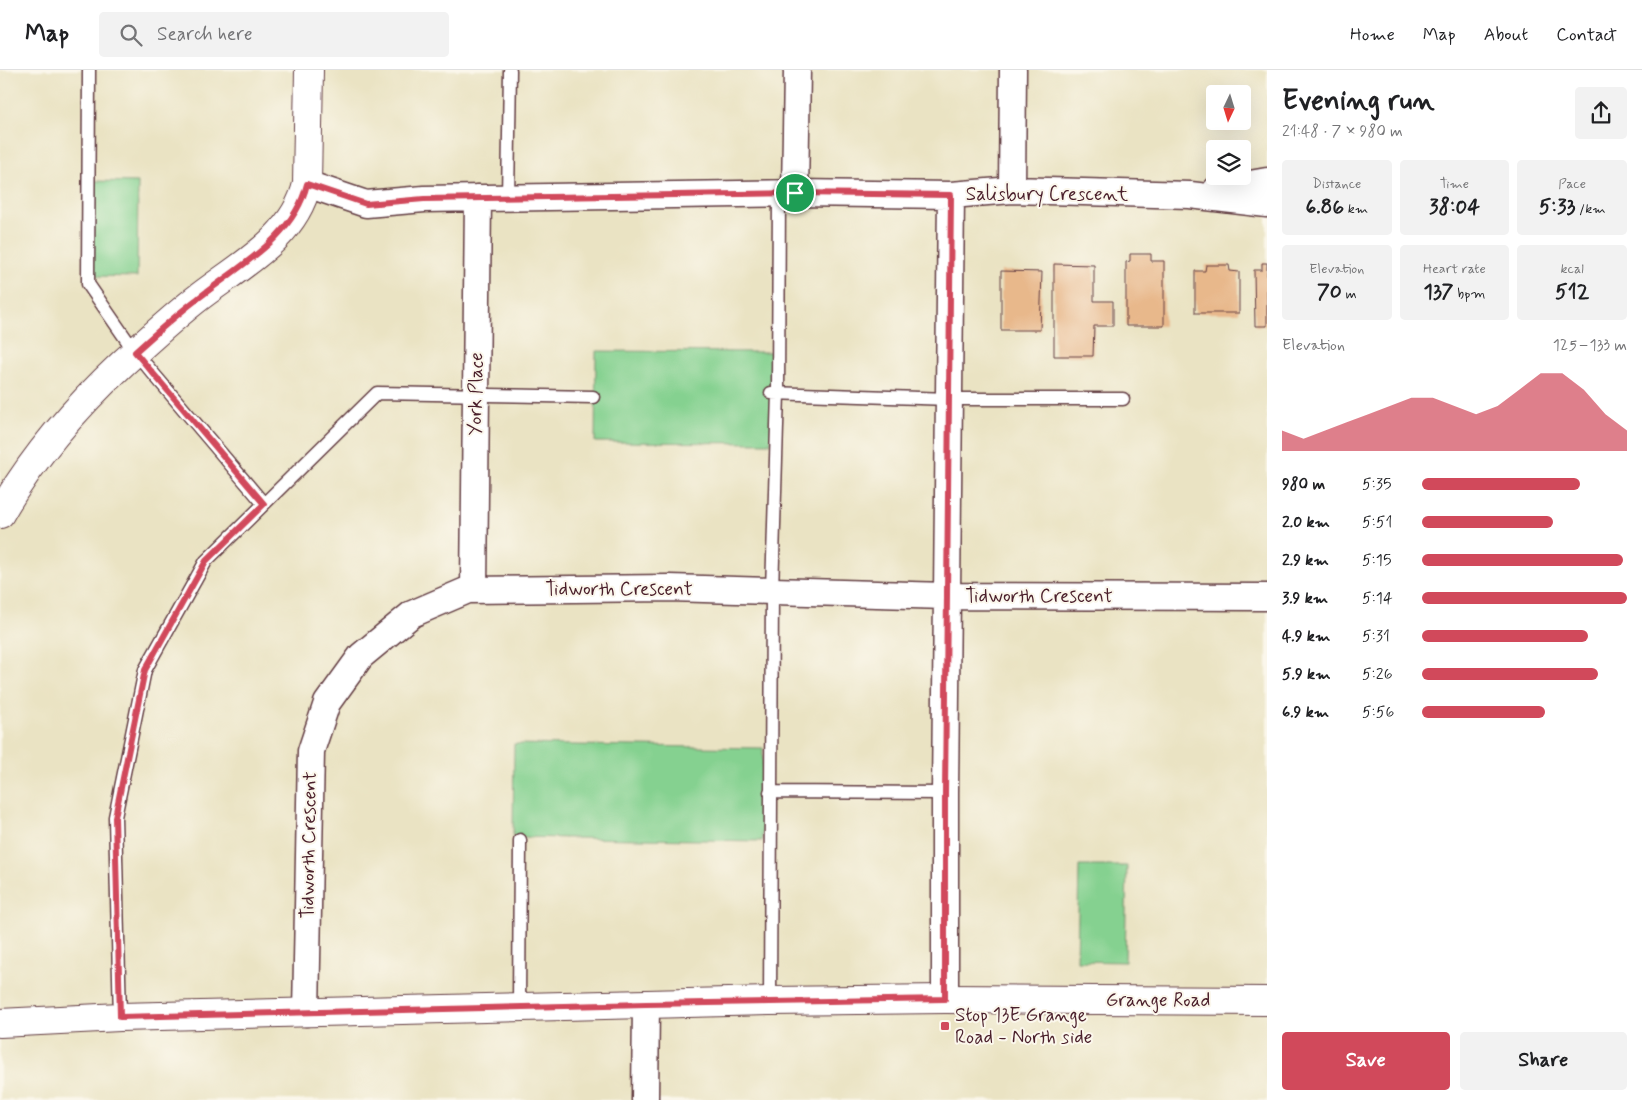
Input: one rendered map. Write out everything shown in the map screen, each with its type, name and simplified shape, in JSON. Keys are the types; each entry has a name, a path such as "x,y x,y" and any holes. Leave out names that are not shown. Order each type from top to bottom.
{"street":[{"path":"0,514 31,466 63,424 135,352 194,301 281,233 297,211 307,174 309,70"},
{"path":"787,193 797,70"},
{"path":"1012,190 1013,70"},
{"name":"Salisbury Crescent","path":"307,174 366,204 424,199 787,193 951,195 1012,190 1190,195 1267,204"},
{"name":"Salisbury Crescent","path":"1190,195 1267,180"},
{"path":"945,999 946,596 951,195"},
{"name":"York Place","path":"474,590 478,198"},
{"name":"Tidworth Crescent","path":"306,1013 311,751 326,703 361,656 412,614 474,590 670,588 946,596 1267,597"},
{"name":"Grange Road","path":"0,1023 120,1017 770,1001 945,999 1267,1001"},
{"path":"645,1100 646,1004"}],"lane":[{"path":"89,70 88,284 135,352 264,504"},
{"path":"508,198 510,70"},
{"path":"770,1001 770,792 775,393 787,193"},
{"path":"120,1017 115,817 145,670 206,561 377,393 592,397"},
{"path":"775,393 949,399 1122,399"},
{"path":"770,792 946,793"},
{"path":"519,1007 520,840"}],"green space":[{"path":"94,181 138,182 137,277 93,276"},
{"path":"596,351 772,352 771,443 595,442"},
{"path":"514,744 763,748 762,841 513,837"},
{"path":"1079,866 1127,866 1125,962 1077,961"}],"building":[{"path":"1130,254 1151,254 1151,261 1164,261 1164,326 1126,326 1126,262 1130,261"},
{"path":"1262,263 1267,263 1267,326 1255,326 1254,270 1262,270"},
{"path":"1054,264 1094,265 1094,301 1113,301 1113,326 1094,326 1093,356 1054,356"},
{"path":"1206,265 1229,265 1230,271 1239,272 1239,313 1195,313 1195,271 1205,271"},
{"path":"1001,271 1042,272 1040,330 1001,330"}],"place":[{"name":"Stop 13E Grange Road - North side","path":"945,1026"}],"route":[{"path":"307,184 366,204 424,199 795,193 951,195 945,793 945,999 770,1001 120,1017 115,817 145,670 206,561 264,504 135,352 194,301 281,233 297,211 304,197 307,184"}]}
